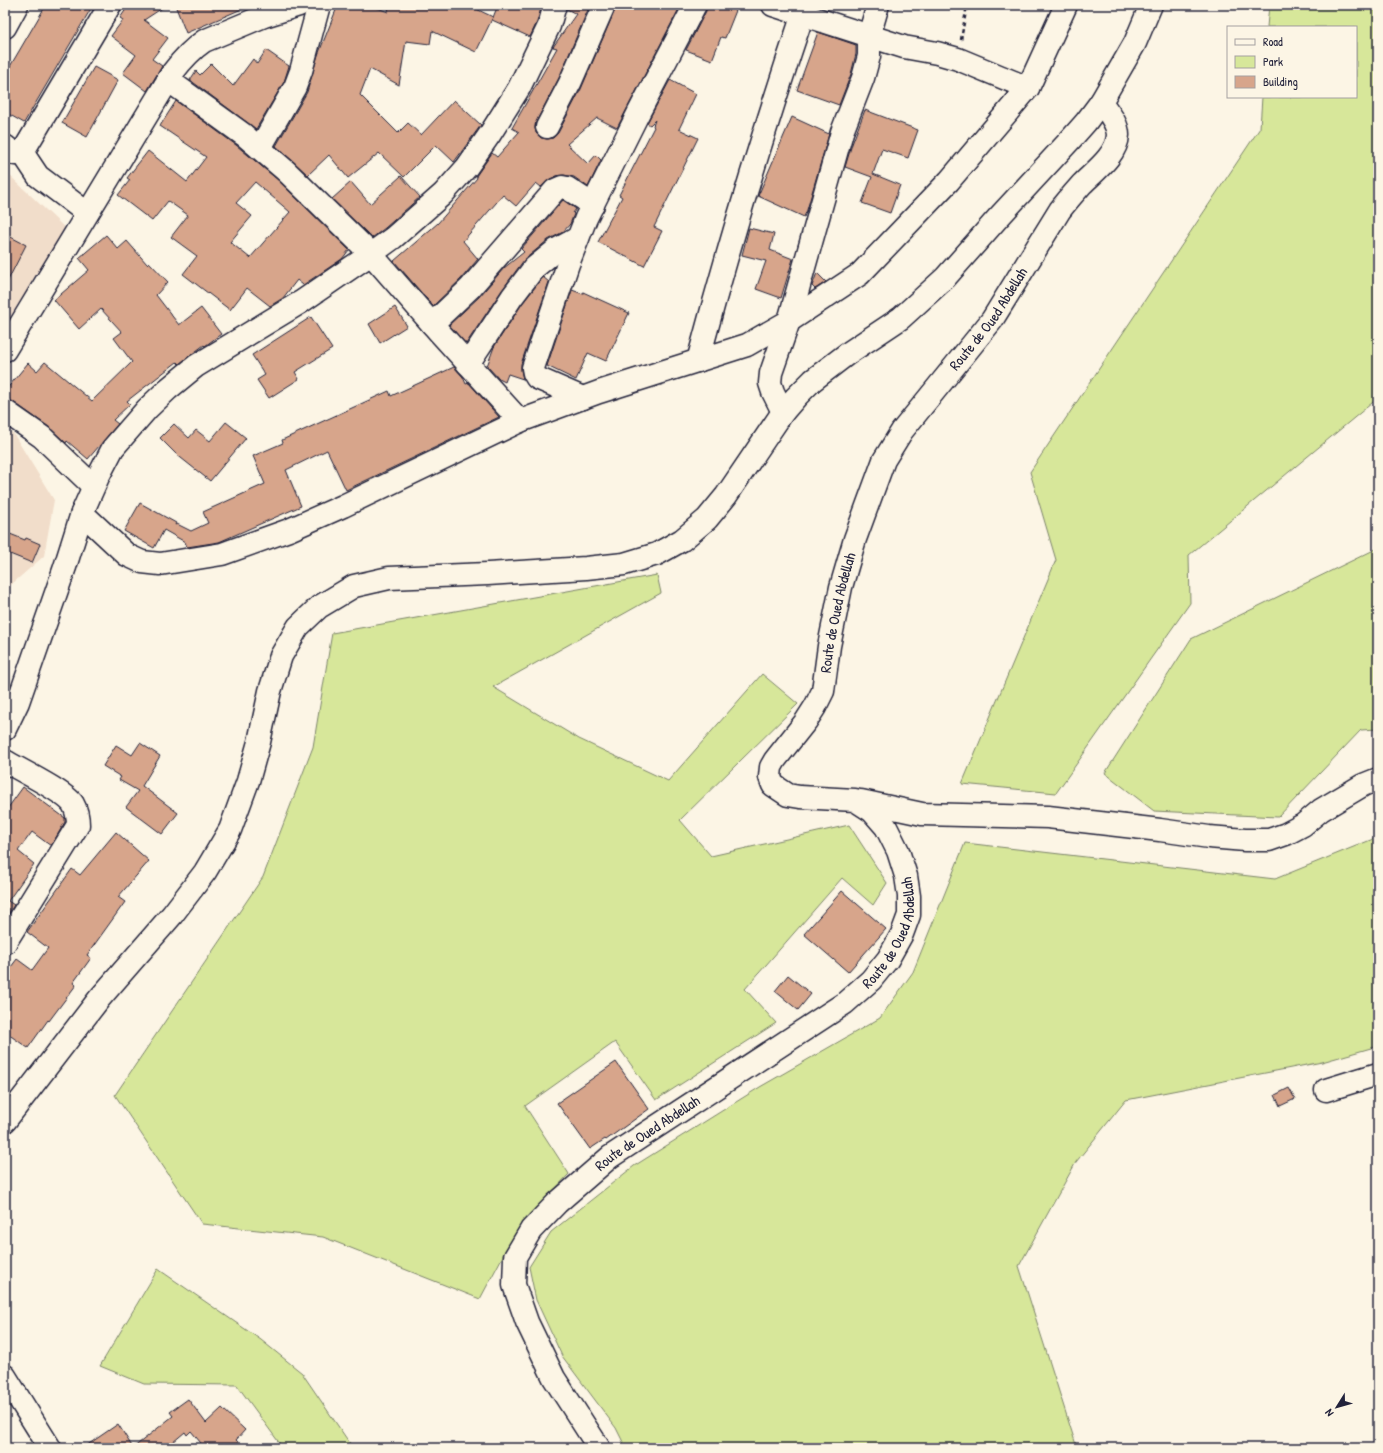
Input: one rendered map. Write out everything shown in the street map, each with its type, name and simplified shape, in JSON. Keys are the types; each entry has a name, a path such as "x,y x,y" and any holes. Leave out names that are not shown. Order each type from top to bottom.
{"street":[{"path":"5,27 17,5"},
{"path":"87,213 38,176 14,149 110,5"},
{"path":"5,350 168,80 182,60 195,47 204,41 264,16 299,5"},
{"path":"260,148 295,87 301,71 319,5"},
{"path":"5,729 18,702 65,568 82,513 93,486 113,448 147,409 196,366 301,302 394,238 443,194 467,167 519,88 549,26 555,5"},
{"path":"547,127 570,83 604,5"},
{"path":"583,398 537,378 534,374 533,368 578,238 639,112 695,5"},
{"path":"772,5 804,9 869,36 904,47 958,58 1028,88"},
{"path":"783,412 770,383 771,373 789,321 842,132 863,78 868,56 869,36 878,5"},
{"path":"82,513 127,555 142,562 160,564 222,554 289,530 343,506 520,421 583,398 747,345 789,321 860,274 949,181 1028,88 1066,5"},
{"path":"5,1121 99,998 172,915 205,872 230,830 248,781 259,742 270,691 281,656 298,627 319,607 354,586 388,578 488,574 586,568 624,564 657,554 682,540 707,519 726,496 783,412 796,397 813,380 847,354 901,318 945,278 997,219 1076,134 1101,102 1134,44 1151,5"},
{"path":"698,362 722,270 804,9"},
{"path":"168,80 244,135 286,171 371,254 520,421"},
{"name":"Route de Oued Abdellah","path":"599,1448 554,1378 527,1322 514,1285 515,1257 531,1230 563,1198 610,1157 845,1003 871,980 888,959 902,934 908,915 909,896 906,876 898,851 886,827 872,812 856,800 788,795 774,785 770,776 771,767 806,721 823,691 829,646 841,587 855,539 884,460 902,431 992,320 1060,210 1108,158 1118,135 1115,125 1101,102"},
{"path":"432,324 470,288 556,190 562,187 567,188 593,205"},
{"path":"468,364 512,297 534,268 556,250 578,238"},
{"path":"5,411 42,437 93,486"},
{"path":"5,761 62,794 73,803 78,815 78,825 5,943"},
{"path":"856,800 922,814 1048,817 1216,838 1269,840 1286,834 1303,824 1321,810 1363,785 1378,779"},
{"path":"1326,1090 1378,1074"},
{"path":"5,1376 50,1448"}],"path":[{"path":"958,58 967,5"}],"shaded area":[{"path":"5,171 66,229 5,332"},
{"path":"5,429 13,433 54,500 44,556 5,590"}],"green space":[{"path":"1269,5 1378,5 1378,398 1189,555 1190,603 1056,793 962,784 1056,560 1030,472 1260,128 1262,98 1357,98 1357,26 1267,26"},
{"path":"1378,548 1378,729 1361,730 1278,817 1154,811 1105,773 1191,639"},
{"path":"657,575 661,593 493,687 579,739 668,781 762,674 798,704 680,820 711,856 849,825 887,883 873,905 842,878 745,989 776,1023 656,1100 615,1042 525,1106 569,1174 525,1221 504,1254 480,1299 323,1237 202,1224 115,1095 263,877 313,747 332,633"},
{"path":"1378,837 1378,1046 1322,1062 1126,1100 1076,1162 1019,1266 1077,1448 626,1448 616,1428 562,1356 536,1300 529,1267 551,1232 634,1166 760,1087 880,1018 913,972 965,843 1275,879"},
{"path":"158,1269 261,1340 302,1373 353,1448 283,1448 237,1385 144,1384 100,1366"}],"building":[{"path":"46,5 93,5 24,123 5,112 5,75"},
{"path":"129,5 167,5 144,20 168,38 152,59 162,66 147,91 123,73 136,55 111,36 123,20 120,18"},
{"path":"175,5 251,5 186,33"},
{"path":"338,5 370,5 388,12 389,5 468,5 493,17 476,52 432,31 430,44 406,41 399,85 370,69 360,95 398,133 408,123 421,135 454,100 481,125 454,162 436,145 404,177 379,153 348,178 329,155 308,175 276,146 307,92 318,55"},
{"path":"498,5 542,5 537,22 530,37 492,20"},
{"path":"567,5 590,5 559,78 536,122 536,133 541,138 553,138 558,133 581,89 616,5 681,5 617,128 597,118 567,144 588,164 596,155 601,160 588,187 574,177 564,175 550,179 541,187 536,183 516,206 503,195 463,241 478,259 461,279 433,306 394,261 438,223 477,178 476,176 492,153 497,157 519,132 512,128 557,48 553,47 576,14 567,9"},
{"path":"707,5 730,5 737,8 725,38 721,37 712,60 686,50 706,11"},
{"path":"818,32 856,45 856,54 851,74 839,105 797,90"},
{"path":"266,50 289,66 284,82 256,129 190,80 196,71 200,75 211,64 233,86 253,59 257,64"},
{"path":"94,67 118,80 87,137 62,123"},
{"path":"670,80 696,94 679,129 698,138 654,227 662,231 644,266 598,242 622,197 619,195 654,127 655,120 650,125 647,123"},
{"path":"176,101 236,145 278,180 349,250 342,259 303,285 297,280 283,298 270,306 247,288 230,310 183,274 197,256 171,237 188,215 168,201 152,221 118,195 130,180 127,178 148,151 187,182 206,157 160,126","holes":["255,182 290,212 250,258 230,242 252,216 236,203"]},
{"path":"865,110 918,130 908,158 882,149 873,174 900,185 890,213 862,203 872,177 845,167"},
{"path":"792,117 829,134 804,217 758,196"},
{"path":"401,176 420,197 372,238 332,199 351,182 370,204"},
{"path":"563,200 576,209 573,213 574,214 570,224 563,232 548,240 524,260 466,344 449,325 479,297 504,268 524,252 521,249"},
{"path":"749,228 774,234 770,250 793,259 781,298 756,289 766,261 742,255"},
{"path":"5,234 26,245 5,286"},
{"path":"106,235 118,249 127,241 147,264 149,262 168,282 156,295 179,325 201,308 221,334 179,364 177,362 127,401 130,404 113,420 118,424 88,459 67,441 66,443 49,427 12,401 5,399 5,391 28,363 37,371 45,362 92,401 132,362 114,338 122,332 101,309 79,329 54,300 89,270 79,258"},
{"path":"817,273 826,282 815,289 812,286"},
{"path":"543,277 549,282 521,364 523,379 508,374 505,382 499,379 487,366 494,347 522,304"},
{"path":"572,290 583,294 583,292 629,313 606,361 588,353 576,380 547,366"},
{"path":"395,307 407,326 380,343 369,324"},
{"path":"311,317 332,349 295,372 299,379 269,398 257,380 265,375 252,355"},
{"path":"454,367 463,377 466,384 469,383 499,417 346,490 327,450 286,470 301,506 219,542 187,547 185,542 164,530 154,548 124,531 140,503 176,523 175,525 177,524 191,531 208,523 203,512 265,484 253,456 283,443 282,440 389,391 391,396"},
{"path":"226,422 246,438 210,481 176,454 160,438 174,424 189,438 196,430 210,441"},
{"path":"5,532 40,544 32,563 5,552"},
{"path":"140,743 160,756 142,786 178,813 162,834 126,807 138,791 119,780 121,777 103,766 116,745 132,755"},
{"path":"23,787 65,818 65,822 51,846 32,832 18,851 34,864 8,901 14,905 5,919 5,812"},
{"path":"116,832 149,861 118,897 125,902 87,955 91,958 73,983 76,985 28,1048 5,1032 5,975 17,959 32,970 48,948 27,932 72,869 80,875"},
{"path":"842,891 886,929 848,972 804,934"},
{"path":"788,975 811,994 798,1010 775,991"},
{"path":"616,1062 649,1109 606,1140 605,1139 590,1149 557,1103"},
{"path":"1289,1088 1295,1099 1280,1106 1275,1095"},
{"path":"188,1399 206,1423 222,1408 245,1430 236,1440 244,1448 205,1448 191,1431 187,1435 185,1432 166,1448 133,1448 173,1416 170,1412"},
{"path":"118,1424 133,1448 83,1448"}]}
